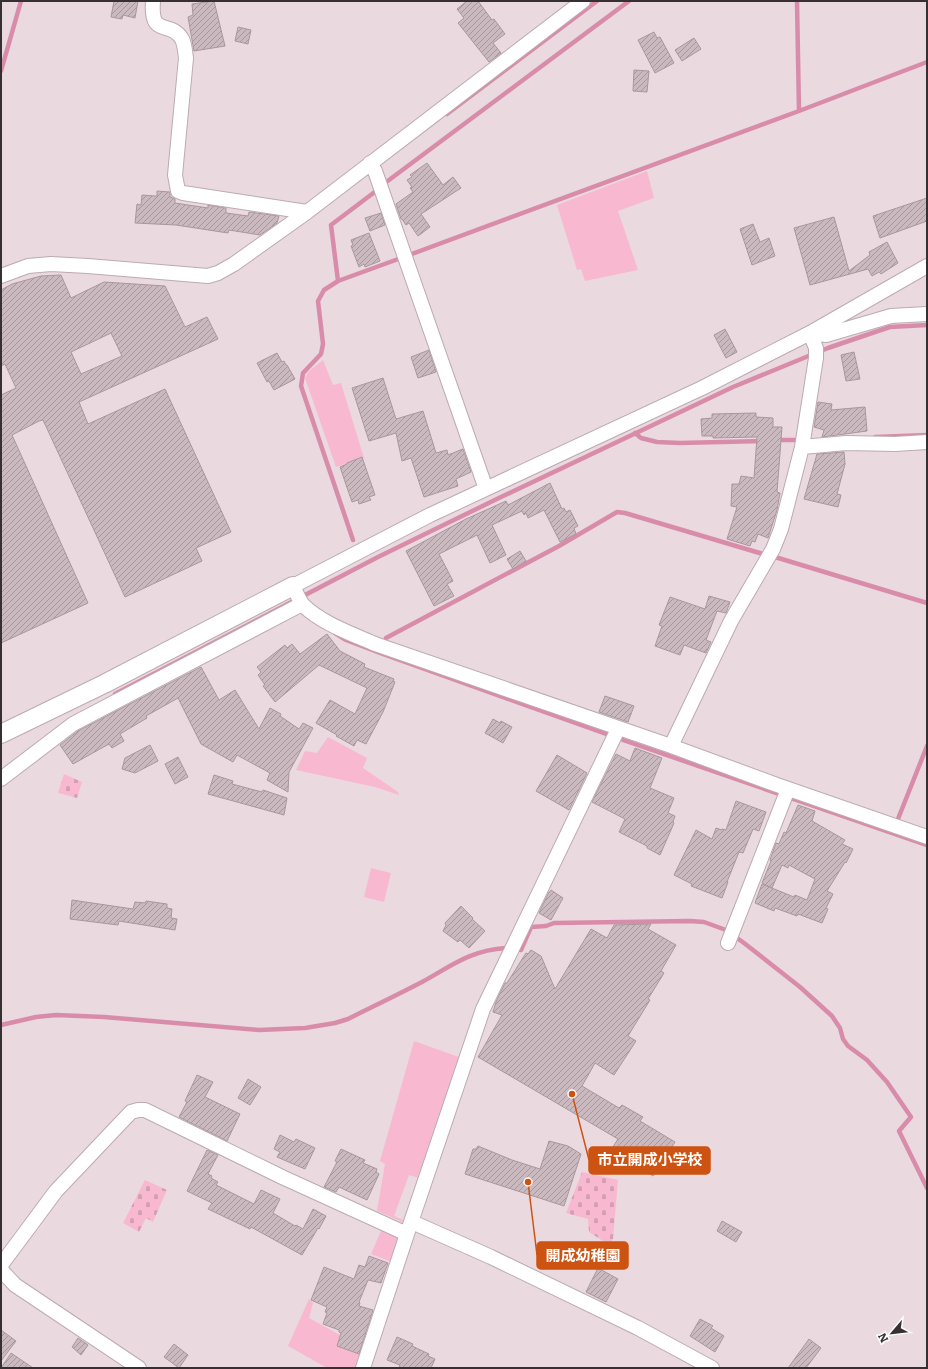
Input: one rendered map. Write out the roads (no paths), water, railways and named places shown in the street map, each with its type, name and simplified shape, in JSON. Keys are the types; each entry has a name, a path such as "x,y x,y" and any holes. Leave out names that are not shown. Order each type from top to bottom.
{"street":[{"path":"153,1 153,19 157,24 176,33 182,39 185,48 186,58 175,175 178,191 307,212"},
{"path":"1,276 28,266 51,264 208,276 218,273 234,264 373,167 583,1"},
{"path":"373,167 486,489"},
{"path":"1,779 73,724 297,600 430,515 702,388 810,333 927,266"},
{"path":"810,333 826,335 891,316 927,314"},
{"path":"671,746 731,621 773,549 787,508 802,447 816,353 810,333"},
{"path":"802,447 846,443 894,444 927,442"},
{"path":"1,734 104,684 297,600"},
{"path":"297,600 340,629 375,644 616,734 671,746 787,794 927,837"},
{"path":"363,1368 483,1009 616,734"},
{"path":"731,937 787,794"},
{"path":"140,1368 15,1285 2,1270 56,1191 131,1112 138,1110 145,1110 282,1177 409,1228 491,1257 624,1321 712,1368"}],"waterway":[{"path":"1,71 21,1"},
{"path":"447,114 597,1"},
{"path":"385,183 629,1"},
{"path":"797,1 799,111"},
{"path":"409,255 799,111 927,62"},
{"path":"338,281 331,225 376,191"},
{"path":"353,540 301,386 303,373 321,354 323,344 318,301 324,290 338,281 401,258"},
{"path":"115,694 378,557 733,387 828,348 890,327 927,325"},
{"path":"635,433 641,438 657,442 680,443 763,441"},
{"path":"875,437 927,435"},
{"path":"776,440 798,440"},
{"path":"386,638 559,546 617,512 625,513 763,554"},
{"path":"775,557 927,603"},
{"path":"335,633 346,640 380,653 623,740 927,845"},
{"path":"898,819 927,746"},
{"path":"518,949 521,950 531,927 546,926 554,923 690,921 704,922 726,930 800,987 832,1016 840,1028 843,1039 848,1046 867,1060 887,1082 911,1117 899,1131 927,1188"},
{"path":"1,1025 36,1017 56,1015 104,1017 259,1030 305,1028 335,1023 348,1019 472,955 494,949 506,948"}],"place":[{"name":"市立開成小学校","path":"572,1094"},
{"name":"開成幼稚園","path":"528,1182"}]}
